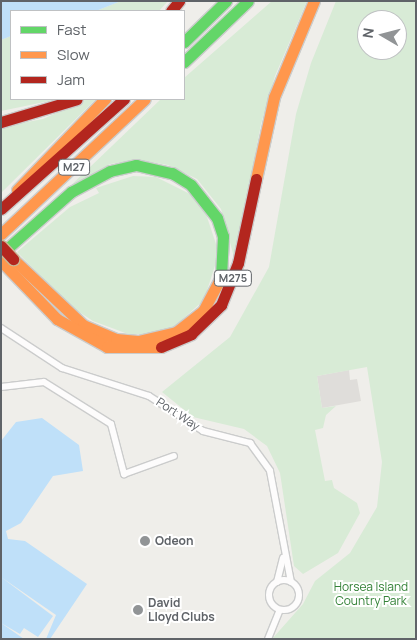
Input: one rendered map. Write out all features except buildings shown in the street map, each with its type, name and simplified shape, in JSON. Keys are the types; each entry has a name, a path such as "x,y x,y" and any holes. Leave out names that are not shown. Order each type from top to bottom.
{"highway":[{"path":"185,41 226,1"},
{"path":"185,61 248,1"},
{"name":"M275","path":"7,263 57,319 107,347 156,350 191,334 208,320 225,297 238,264 274,97 314,1"},
{"path":"1,122 42,113 74,100"},
{"path":"3,208 104,100"},
{"name":"M27","path":"3,208 123,100"},
{"name":"M27","path":"1,234 144,100"},
{"path":"1,246 7,263 83,325 116,339 138,341 176,332 203,311 222,274 223,236 218,218 192,185 172,173 136,165 110,171 71,192 1,254"}],"street":[{"name":"Port Way","path":"1,328 62,368 149,396 203,431 250,443 270,472 284,554 291,582"},
{"path":"1,387 44,382 111,424 124,474 174,456"},
{"name":"Port Way","path":"277,582 284,554"},
{"path":"277,582 291,582 298,599 290,609 280,610 269,598 277,582"},
{"path":"268,639 280,610"}],"shaded area":[{"path":"349,370 350,380 357,379 361,401 322,408 317,376"}],"green space":[{"path":"121,1 168,1 160,10 98,10"},
{"path":"272,1 307,1 275,76 261,124 235,261 221,209 197,179 168,165 138,160 110,164 65,191 160,100 185,100 185,77"},
{"name":"Horsea Island Country Park","path":"336,1 416,1 416,639 272,639 303,604 315,581 350,553 377,507 382,462 367,367 317,376 322,408 336,406 326,415 323,428 315,430 325,481 332,480 334,488 357,503 360,513 338,553 303,574 294,566 280,473 267,446 244,429 193,417 162,392 230,337 269,267 296,114 311,63"},
{"path":"10,36 10,100 54,100 1,111 1,40"},
{"path":"85,100 95,100 1,193 1,127 43,119"},
{"path":"133,176 156,177 190,194 205,211 219,253 204,300 175,326 152,334 128,334 93,321 70,306 17,252 70,207 99,193 96,188"}],"water":[{"path":"1,1 121,1 98,10 10,10 10,36 1,40"},
{"path":"42,418 79,445 83,471 53,476 21,523 6,531 8,539 25,541 87,584 50,639 1,639 1,441 16,422"}],"pier":[{"path":"1,577 56,615 46,639 24,639 1,623 20,634 24,628 38,637 53,616"}],"traffic: fast":[{"path":"185,41 226,1"},
{"path":"185,61 248,1"},
{"path":"1,254 71,192 110,171 136,165 172,173 191,185 217,218 223,236 221,277"}],"traffic: slow":[{"path":"256,179 274,97 314,1"},
{"path":"17,190 104,100"},
{"path":"1,234 144,100"},
{"path":"13,259 83,325 116,339 138,341 176,332 203,311 221,277"},
{"path":"1,261 57,319 107,347 161,347"}],"traffic: jam":[{"path":"172,10 179,1"},
{"path":"1,122 74,100"},
{"path":"1,209 123,100"},
{"path":"161,347 191,334 221,305 238,263 256,179"},
{"path":"1,246 13,259"}],"place":[{"name":"Odeon","path":"145,541"},
{"name":"David Lloyd Clubs","path":"138,610"}]}
